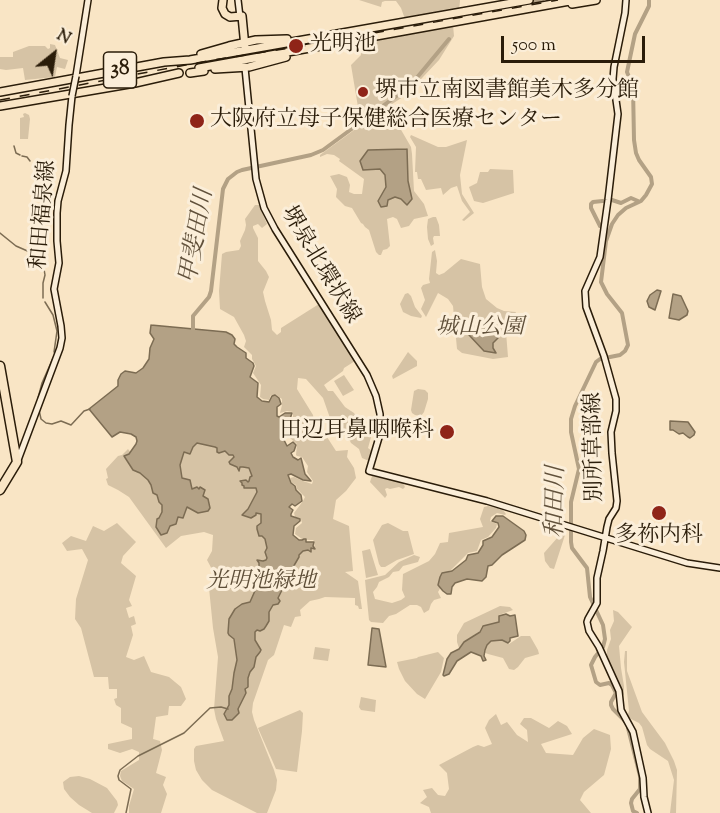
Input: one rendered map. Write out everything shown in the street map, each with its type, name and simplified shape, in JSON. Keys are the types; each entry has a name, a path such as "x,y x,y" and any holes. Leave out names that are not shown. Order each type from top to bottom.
{"highway":[{"path":"0,366 17,462 0,490"}],"main road":[{"name":"和田福泉線","path":"17,462 61,343 62,326 54,285 59,263 57,213 66,171 72,96 88,0"},
{"path":"223,0 222,8 225,14 230,17 241,16"},
{"path":"239,0 244,46"},
{"path":"452,14 509,0"},
{"name":"38","path":"0,92 529,0"},
{"path":"463,21 575,0"},
{"path":"199,69 345,44 355,40 454,22 596,0"},
{"name":"別所草部線","path":"626,0 614,67 613,80 618,114 608,201 600,257 585,291 586,307 605,359 616,399 611,434 617,501 608,523 597,578 595,607 588,619 588,626 619,691 621,710 633,732 648,813"},
{"path":"164,62 244,46 256,40 284,41"},
{"path":"190,73 245,65 286,54"},
{"name":"堺泉北環状線","path":"245,65 255,167 262,196 272,219 377,390 382,408 383,426 381,442 370,472 457,493 687,563 720,568"},
{"name":"38","path":"0,106 175,75"}],"green space":[{"path":"359,0 460,1 459,10 405,19 396,1 382,2 381,7"},
{"path":"453,25 454,36 439,60 406,95 386,110 411,147 414,191 424,204 428,216 414,219 409,226 401,228 397,219 393,217 387,219 390,246 379,255 369,230 361,223 352,208 345,206 336,197 337,189 330,176 339,174 347,177 350,185 349,192 354,194 362,194 364,179 334,155 327,154 320,157 320,155 361,125 351,65 361,55 359,43"},
{"path":"50,44 55,45 60,58 68,60 65,69 57,67 55,77 25,80 23,68 0,69 0,57 13,57 13,52 29,46 45,46 48,49"},
{"path":"25,113 30,119 28,139 20,139 20,118 24,117"},
{"path":"411,135 438,147 446,147 467,140 460,175 462,194 474,213 464,221 462,220 470,212 462,201 457,186 443,195 441,188 426,190 421,179 418,179 417,172 415,172 416,147"},
{"path":"490,169 513,170 514,193 483,203 474,201 469,187 477,183 480,172 488,172"},
{"name":"光明池緑地","path":"255,205 259,205 267,224 262,228 258,224 253,228 258,238 258,261 269,277 263,292 272,330 277,335 281,332 281,328 319,304 355,361 324,385 354,413 371,437 368,448 372,451 369,461 362,458 359,449 330,418 323,398 306,379 298,378 297,389 313,415 316,433 327,437 336,451 348,450 347,457 354,468 356,478 336,500 333,519 349,526 353,571 345,572 358,581 362,609 355,605 355,598 325,597 310,601 300,610 301,616 295,617 291,627 284,625 274,655 268,660 252,712 277,780 276,790 267,813 257,813 212,790 202,780 194,761 196,746 224,741 214,709 218,657 209,588 212,587 214,573 207,560 212,551 213,535 204,532 181,536 166,548 129,497 108,485 106,479 108,478 106,469 128,449 131,453 185,442 226,443 263,474 271,530 314,548 313,540 302,539 295,534 296,528 302,523 294,513 305,497 290,478 294,477 312,484 313,481 307,472 308,466 302,457 296,455 297,444 288,433 296,427 293,412 280,413 282,399 276,395 271,395 269,400 260,397 261,385 253,373 256,366 252,355 244,347 246,341 244,335 234,317 220,309 222,254 239,250 246,225 245,219"},
{"path":"436,217 439,225 440,236 434,236 434,244 431,246 427,227 428,219"},
{"name":"城山公園","path":"435,250 436,273 439,275 444,273 461,259 480,264 482,287 486,299 497,308 516,312 506,332 508,357 493,359 462,353 457,349 453,306 448,299 438,293 426,317 421,309 425,300 421,288 430,283 432,252"},
{"path":"408,293 422,316 421,318 403,312 400,304 405,294"},
{"path":"408,352 417,361 417,366 393,379 392,376"},
{"path":"344,375 354,390 343,396 334,381"},
{"path":"418,389 428,393 421,416 415,415 411,410 414,391"},
{"path":"372,476 403,483 405,487 385,489 387,495 385,498 370,482"},
{"path":"484,507 502,509 506,514 497,513 491,517 490,521 497,524 496,528 488,537 481,540 477,551 468,553 451,570 442,574 439,582 441,587 438,592 441,598 434,600 429,610 424,613 421,607 410,605 389,616 383,623 369,620 365,580 385,575 399,562 414,555 420,557 418,562 403,566 399,571 393,572 379,582 373,592 375,599 392,603 401,600 405,597 402,590 403,574 429,561 440,543 448,542 449,533 483,527 480,519"},
{"path":"117,523 136,542 123,556 121,563 136,576 129,600 132,606 126,608 129,618 134,616 136,624 131,626 133,635 126,657 134,660 144,656 151,672 169,677 181,687 186,699 181,706 169,706 168,715 156,717 153,739 160,741 162,750 156,773 166,777 163,785 167,794 161,813 129,813 134,789 122,781 120,776 121,771 139,760 139,752 132,749 120,753 108,749 108,744 132,739 132,728 121,723 121,708 116,705 114,699 117,698 117,689 109,689 108,677 94,677 81,628 75,619 76,599 88,560 82,549 67,551 62,543 71,536 86,541 93,526 104,531"},
{"path":"388,523 403,531 408,531 414,554 381,567 373,540 382,525"},
{"path":"558,527 564,530 565,535 554,569 550,568 545,561 544,553 558,537"},
{"path":"370,549 378,575 366,578 362,551"},
{"path":"500,606 510,607 513,610 499,615 499,622 482,626 480,631 459,648 457,635 464,623"},
{"path":"613,610 618,612 632,627 619,646 624,695 607,660 607,650 611,639 610,630 614,621"},
{"path":"521,636 530,636 539,654 525,658 514,670 509,669 503,658 483,652 486,643 492,640 502,639 509,644"},
{"path":"315,647 330,649 328,661 313,659"},
{"path":"625,651 627,651 627,671 642,712 665,743 677,770 676,813 670,813 674,780 668,761 650,749 642,727 627,717 629,711"},
{"path":"438,652 444,658 441,672 425,699 405,681 397,662"},
{"path":"361,697 376,700 375,712 361,710 359,707"},
{"path":"300,710 303,713 297,772 276,769 258,728"},
{"path":"496,714 501,725 507,722 517,735 528,742 527,730 520,724 524,718 531,718 549,728 558,721 567,726 572,734 541,744 546,753 573,755 583,738 594,729 610,735 611,749 604,775 584,792 580,800 591,813 431,813 429,807 420,803 427,797 423,790 432,788 438,795 445,796 449,789 447,773 439,765 478,745 484,747 492,744 485,728"},
{"path":"79,776 107,788 117,801 118,805 114,813 92,813 70,797 64,789 63,782 70,777"}],"shaded area":[{"path":"407,149 408,181 412,199 407,205 395,197 388,200 387,206 381,207 378,201 386,187 385,175 380,169 363,170 360,161 368,150"},
{"path":"657,290 661,291 655,310 649,307 647,301 650,295"},
{"path":"673,294 681,296 688,311 687,315 679,320 669,318"},
{"path":"487,320 498,338 493,343 496,353 484,351 469,335 471,328"},
{"path":"151,325 226,332 232,335 235,339 234,344 246,353 246,358 253,363 250,377 258,383 257,397 269,402 275,395 281,404 277,407 277,416 292,413 290,419 295,422 295,425 287,432 284,440 287,446 293,442 296,445 291,453 298,460 301,458 305,474 311,481 288,475 291,483 301,495 302,501 289,507 293,510 291,516 300,519 294,526 293,535 299,540 306,539 306,542 314,542 315,549 311,548 311,552 303,551 299,555 292,569 296,583 291,585 285,580 281,581 282,590 278,598 280,601 273,605 269,612 269,621 264,629 255,632 255,640 261,650 250,672 248,687 245,689 246,693 238,709 239,713 232,720 227,720 224,714 229,705 237,660 234,639 228,633 229,619 235,609 250,602 258,584 254,574 259,566 257,560 263,561 267,558 265,539 259,536 257,529 261,523 261,514 256,513 251,518 242,515 257,492 256,488 244,488 240,481 249,481 252,476 249,468 240,467 239,471 229,462 234,457 233,455 225,451 219,453 215,447 197,443 190,454 184,452 180,465 182,478 190,480 192,489 200,487 205,490 203,496 208,499 210,508 208,511 198,513 187,507 183,518 178,517 176,524 170,526 167,533 161,535 156,527 157,519 162,512 162,505 157,495 153,493 148,480 133,470 124,456 129,454 136,444 136,437 120,432 112,437 89,409 118,386 121,374 125,371 136,373 143,368 149,359 154,339 150,333"},
{"path":"670,421 688,422 695,432 694,435 690,438 683,433 679,434 670,430"},
{"path":"496,516 503,516 524,531 525,540 488,566 486,577 482,581 467,579 455,583 451,594 447,594 438,585 442,573 452,571 466,560 468,555 478,553 483,541 492,537 499,527 498,523 492,521"},
{"path":"515,615 518,636 510,638 508,643 502,640 491,641 485,650 486,660 483,661 481,656 471,652 457,661 449,674 443,675 451,653 480,632 483,626 499,622 499,616"},
{"path":"372,628 379,629 386,667 368,665"}],"waterway":[{"name":"甲斐田川","path":"529,2 542,0"},
{"name":"和田川","path":"625,721 611,705 616,693 612,685 609,683 600,685 596,682 591,665 603,647 605,639 603,625 590,597 587,568 572,548 571,542 571,502 579,469 571,432 571,419 596,362 620,355 628,345 622,313 601,282 606,241 612,224 626,208 641,201 652,184 651,177 636,153 633,87 627,72 635,34 649,6 649,0"},
{"name":"甲斐田川","path":"193,333 193,316 209,297 211,291 223,189 228,179 242,170 311,155 323,150 410,86 449,39"},
{"path":"14,146 16,153 20,155"},
{"path":"22,156 27,157 30,161"},
{"path":"600,226 591,208 593,202 612,200 621,203 631,198 638,201"},
{"path":"0,233 16,246 39,256 45,275 43,298"},
{"path":"45,302 53,315 57,331 54,352"},
{"path":"38,398 53,358"},
{"path":"39,410 41,419 46,423 61,421 71,425 84,411 90,409"},
{"path":"126,813 131,789 119,780 120,770 138,756 184,733 210,708 228,709"},
{"name":"和田川","path":"628,728 640,776 640,789 631,803 633,811 637,813"}],"railway":[{"path":"0,100 207,61 322,43 558,0"}],"place":[{"name":"光明池","path":"296,46"},
{"name":"堺市立南図書館美木多分館","path":"363,92"},
{"name":"大阪府立母子保健総合医療センター","path":"197,121"},
{"name":"田辺耳鼻咽喉科","path":"447,432"},
{"name":"多祢内科","path":"659,513"}]}
